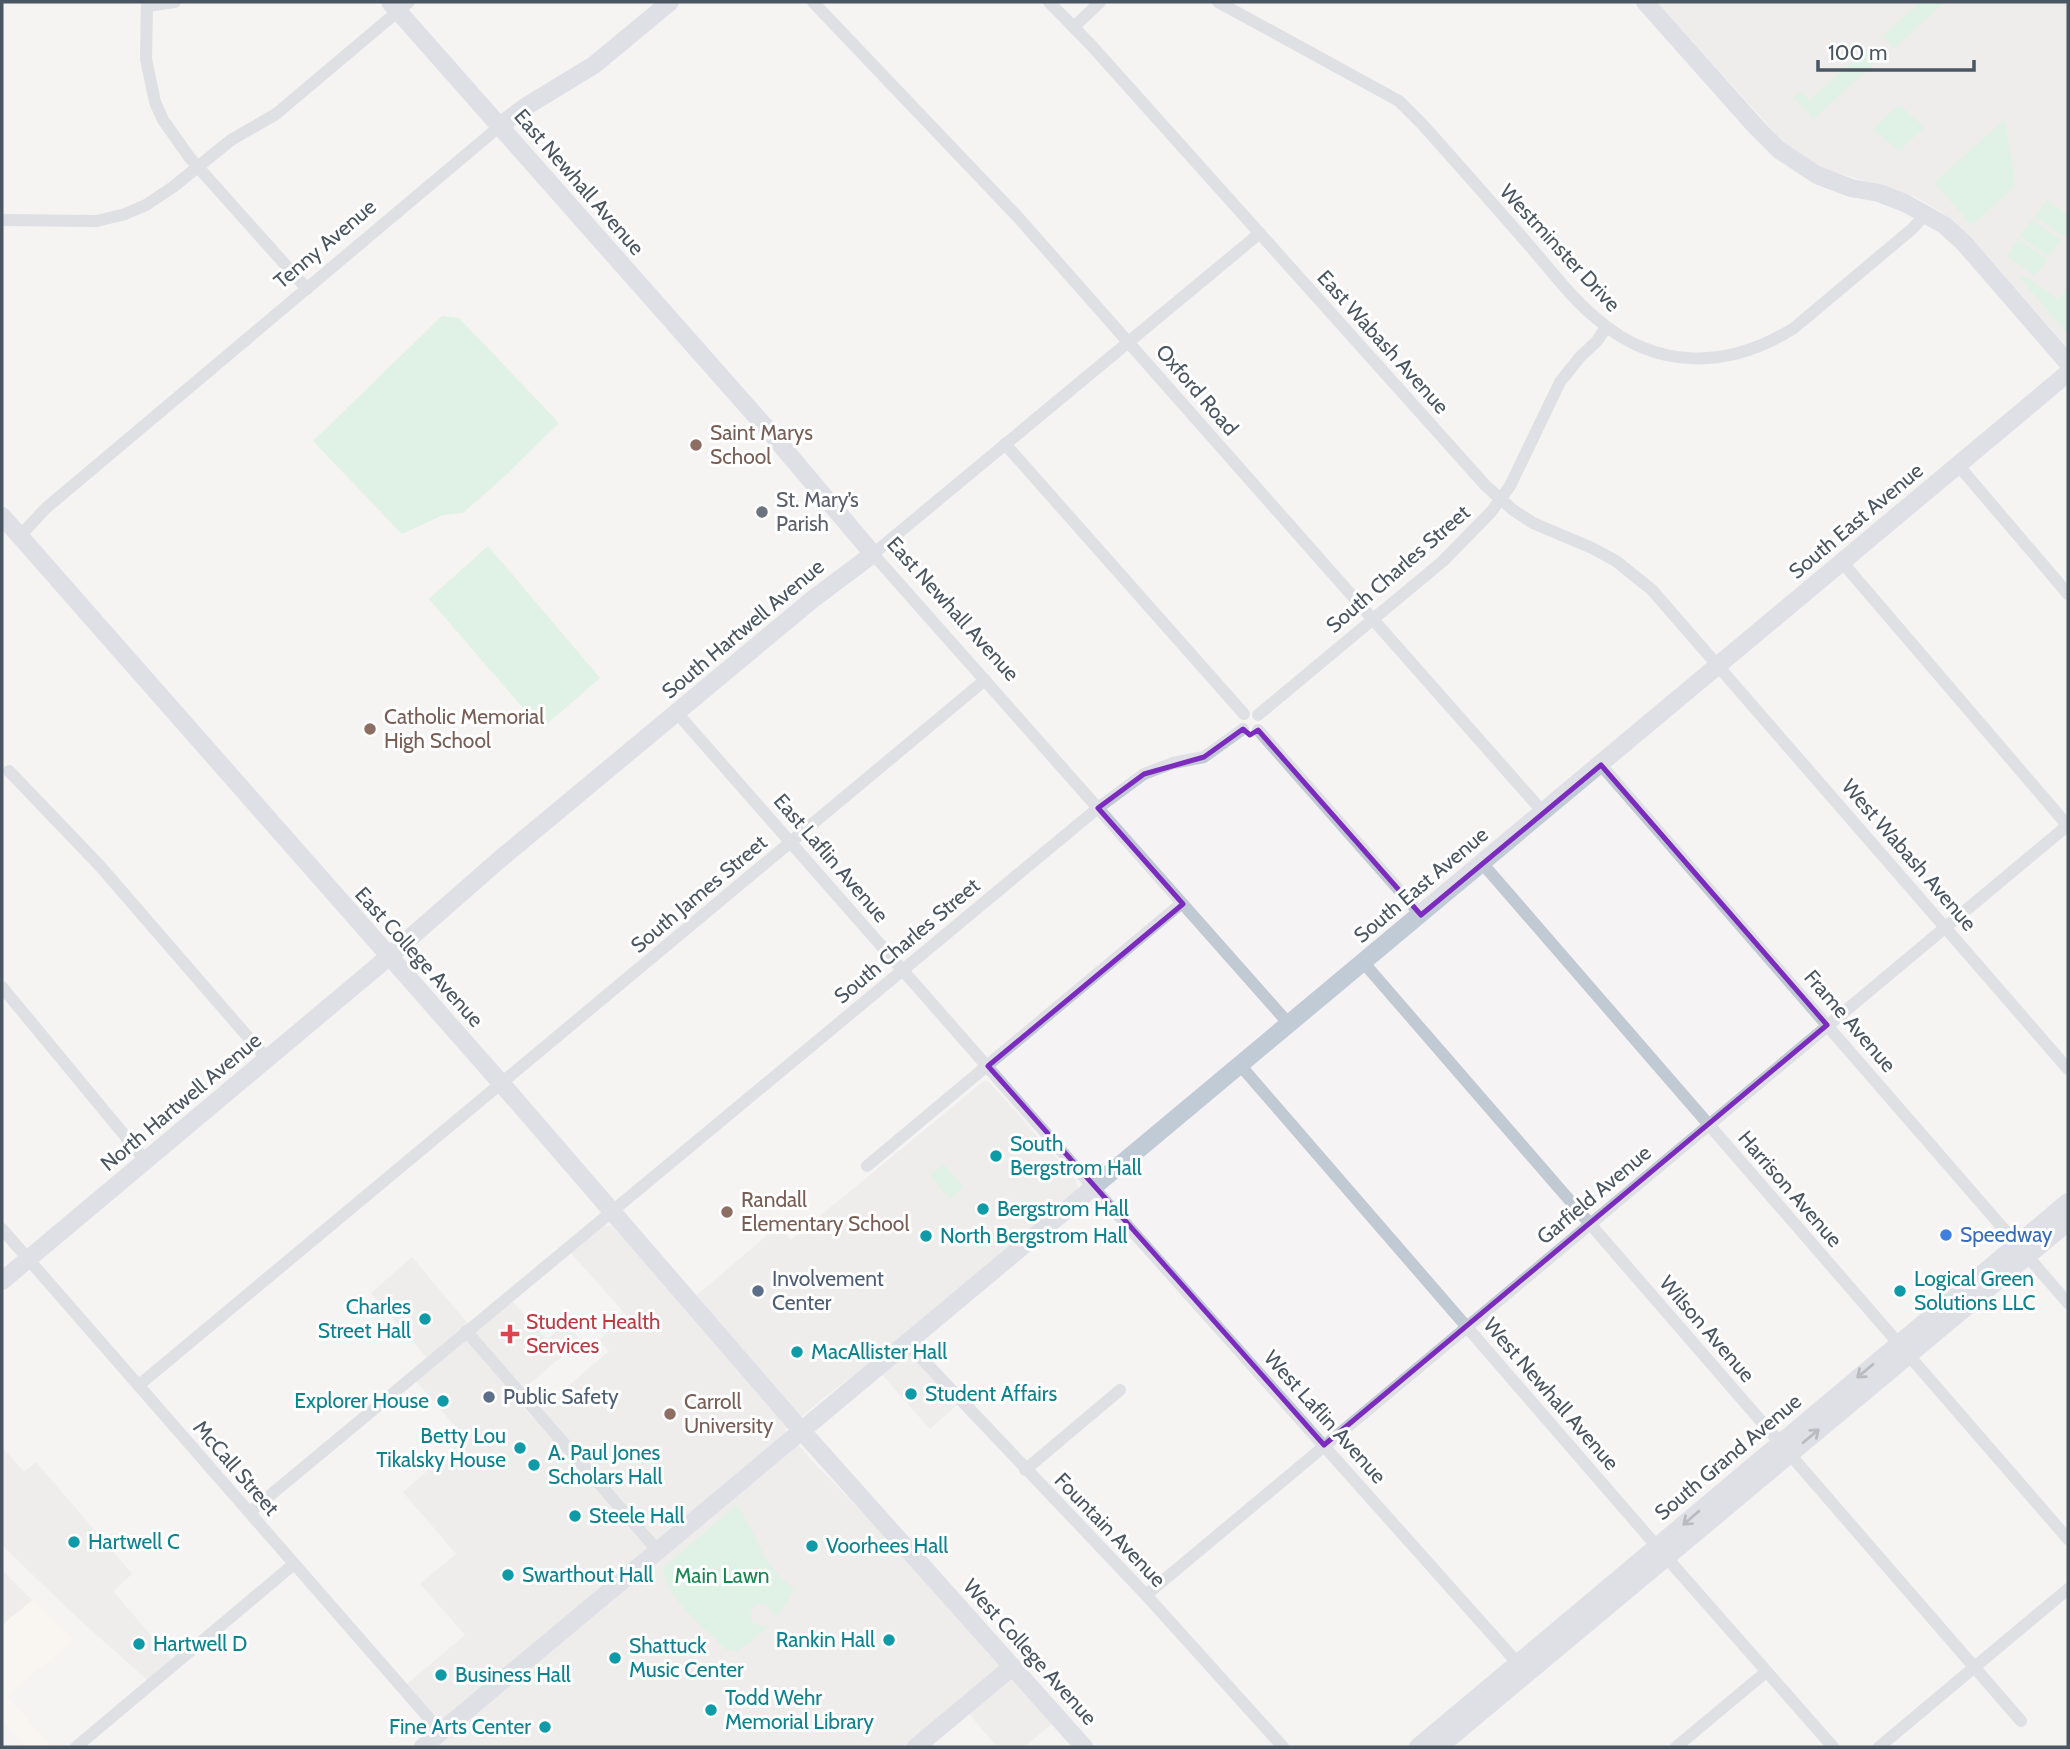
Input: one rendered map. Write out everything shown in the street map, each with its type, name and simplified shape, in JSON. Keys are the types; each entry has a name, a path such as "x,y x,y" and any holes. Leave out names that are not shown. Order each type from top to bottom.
{"street":[{"path":"175,2 147,4 146,59 155,102 177,141 198,167 307,289"},
{"name":"Tenny Avenue","path":"20,536 46,508 500,126 525,107 594,65 670,2"},
{"name":"Oxford Road","path":"813,2 1016,215 1544,812"},
{"name":"East Wabash Avenue","path":"1049,2 1500,500 1533,523 1592,548 1626,568 1652,590 1720,666"},
{"path":"1074,27 1100,2"},
{"name":"Westminster Drive","path":"1218,2 1399,101 1586,309 1618,336 1639,347 1697,359 1745,352 1776,340 1912,229 1926,214"},
{"path":"1645,2 1779,150 1817,175 1851,188 1898,200 1926,214 1963,242 2068,363"},
{"path":"2,220 83,222 112,218 159,197 231,140 276,114 399,5"},
{"name":"East Newhall Avenue","path":"399,5 500,126 873,554 1289,1024"},
{"name":"South Hartwell Avenue","path":"388,956 489,868 813,599 873,554 1259,233"},
{"name":"South Charles Street","path":"1258,715 1468,538 1500,500 1529,449 1560,382 1606,327"},
{"name":"South East Avenue","path":"423,1747 2068,373"},
{"path":"1005,444 1244,714"},
{"path":"1958,465 2068,594"},
{"name":"East College Avenue","path":"2,516 802,1430"},
{"path":"1842,562 2068,826"},
{"name":"West Wabash Avenue","path":"1720,666 2068,1069"},
{"name":"South James Street","path":"139,1385 985,680"},
{"path":"1250,712 1258,715 1261,721 1258,730 1252,733 1243,729 1240,723 1244,714 1250,712"},
{"name":"East Laflin Avenue","path":"677,713 1093,1187"},
{"name":"South Charles Street","path":"250,1512 1098,808 1144,775 1173,763 1204,757 1243,729"},
{"path":"1258,730 1421,915"},
{"name":"Frame Avenue","path":"1601,765 2068,1303"},
{"path":"9,771 100,866 267,1059"},
{"name":"Garfield Avenue","path":"1146,1595 2068,826"},
{"name":"Harrison Avenue","path":"1482,863 2068,1539"},
{"path":"867,1166 1182,903"},
{"name":"North Hartwell Avenue","path":"2,1281 388,956"},
{"name":"Wilson Avenue","path":"1363,962 2021,1721"},
{"path":"2,987 145,1160"},
{"name":"West Newhall Avenue","path":"1240,1065 1833,1747"},
{"name":"West Laflin Avenue","path":"1093,1187 1523,1669"},
{"name":"South Grand Avenue","path":"1439,1747 1523,1669 2023,1250 2068,1202"},
{"name":"South Grand Avenue","path":"2023,1250 2068,1222"},
{"name":"McCall Street","path":"2,1229 441,1732"},
{"path":"466,1331 657,1551"},
{"name":"Fountain Avenue","path":"906,1342 1146,1595 1283,1747"},
{"path":"1025,1470 1120,1390"},
{"name":"West College Avenue","path":"802,1430 1084,1747"},
{"path":"76,1747 294,1564"},
{"path":"1879,1747 2068,1590"},
{"path":"916,1747 1012,1667"},
{"name":"South Grand Avenue","path":"1418,1747 1523,1669"},
{"path":"1676,1747 1766,1672"}],"highlighted area":[{"path":"1243,729 1250,735 1258,730 1421,915 1601,765 1827,1025 1324,1445 988,1066 1183,904 1098,808 1144,774 1204,757"}],"shaded area":[{"path":"1657,2 2068,2 2068,348 1981,249 1943,213 1914,196 1825,169 1786,145"},
{"name":"Carroll University","path":"984,1081 989,1082 1000,1094 1076,1180 1078,1187 1077,1191 900,1338 957,1405 930,1429 871,1362 785,1430 873,1523 1052,1724 1024,1747 997,1747 960,1703 908,1747 437,1747 451,1736 407,1684 465,1635 420,1584 456,1554 403,1492 465,1438 416,1381 434,1366 371,1293 412,1257 475,1332 512,1301 547,1340 565,1323 581,1340 514,1397 532,1417 609,1351 599,1340 627,1316 571,1253 603,1227 611,1225 684,1306 778,1226 791,1240"},
{"path":"2,1447 24,1472 36,1462 132,1574 113,1591 172,1660 147,1680 2,1545"},
{"path":"2,1570 32,1600 2,1625"},
{"path":"32,1600 74,1640 7,1696 52,1747 25,1747 2,1720 2,1625"}],"green space":[{"path":"1920,2 1945,2 1893,49 1883,36"},
{"path":"1870,47 1882,57 1813,119 1793,96 1799,94 1800,90 1809,100"},
{"path":"1899,104 1924,128 1899,151 1873,129"},
{"path":"2005,119 2015,186 1972,225 1934,183"},
{"path":"2047,200 2068,215 2068,231 2064,237 2035,217"},
{"path":"2032,220 2061,240 2049,257 2020,236"},
{"path":"2018,239 2047,259 2035,276 2007,256"},
{"path":"2023,275 2059,300 2068,286 2068,334 2020,278"},
{"path":"442,316 459,318 559,423 463,513 443,515 402,534 313,441"},
{"path":"488,546 600,678 541,729 429,599"},
{"path":"943,1164 964,1187 950,1199 930,1175"},
{"name":"Main Lawn","path":"736,1505 767,1560 783,1580 794,1588 777,1615 773,1615 765,1604 752,1608 750,1617 753,1622 759,1626 768,1625 751,1642 736,1651 726,1650 679,1603 666,1581 663,1568"}],"place":[{"name":"Saint Marys School","path":"696,445"},
{"name":"St. Mary’s Parish","path":"762,512"},
{"name":"Catholic Memorial High School","path":"370,729"},
{"name":"South Bergstrom Hall","path":"996,1156"},
{"name":"Bergstrom Hall","path":"983,1209"},
{"name":"Randall Elementary School","path":"727,1212"},
{"name":"Speedway","path":"1946,1235"},
{"name":"North Bergstrom Hall","path":"926,1236"},
{"name":"Involvement Center","path":"758,1291"},
{"name":"Logical Green Solutions LLC","path":"1900,1291"},
{"name":"Charles Street Hall","path":"425,1319"},
{"name":"Student Health Services","path":"510,1334"},
{"name":"MacAllister Hall","path":"797,1352"},
{"name":"Student Affairs","path":"911,1394"},
{"name":"Public Safety","path":"489,1397"},
{"name":"Explorer House","path":"443,1401"},
{"name":"Carroll University","path":"670,1414"},
{"name":"Betty Lou Tikalsky House","path":"520,1448"},
{"name":"A. Paul Jones Scholars Hall","path":"534,1465"},
{"name":"Steele Hall","path":"575,1516"},
{"name":"Hartwell C","path":"74,1542"},
{"name":"Voorhees Hall","path":"812,1546"},
{"name":"Swarthout Hall","path":"508,1575"},
{"name":"Rankin Hall","path":"889,1640"},
{"name":"Hartwell D","path":"139,1644"},
{"name":"Shattuck Music Center","path":"615,1658"},
{"name":"Business Hall","path":"441,1675"},
{"name":"Todd Wehr Memorial Library","path":"711,1710"},
{"name":"Fine Arts Center","path":"545,1727"}]}
